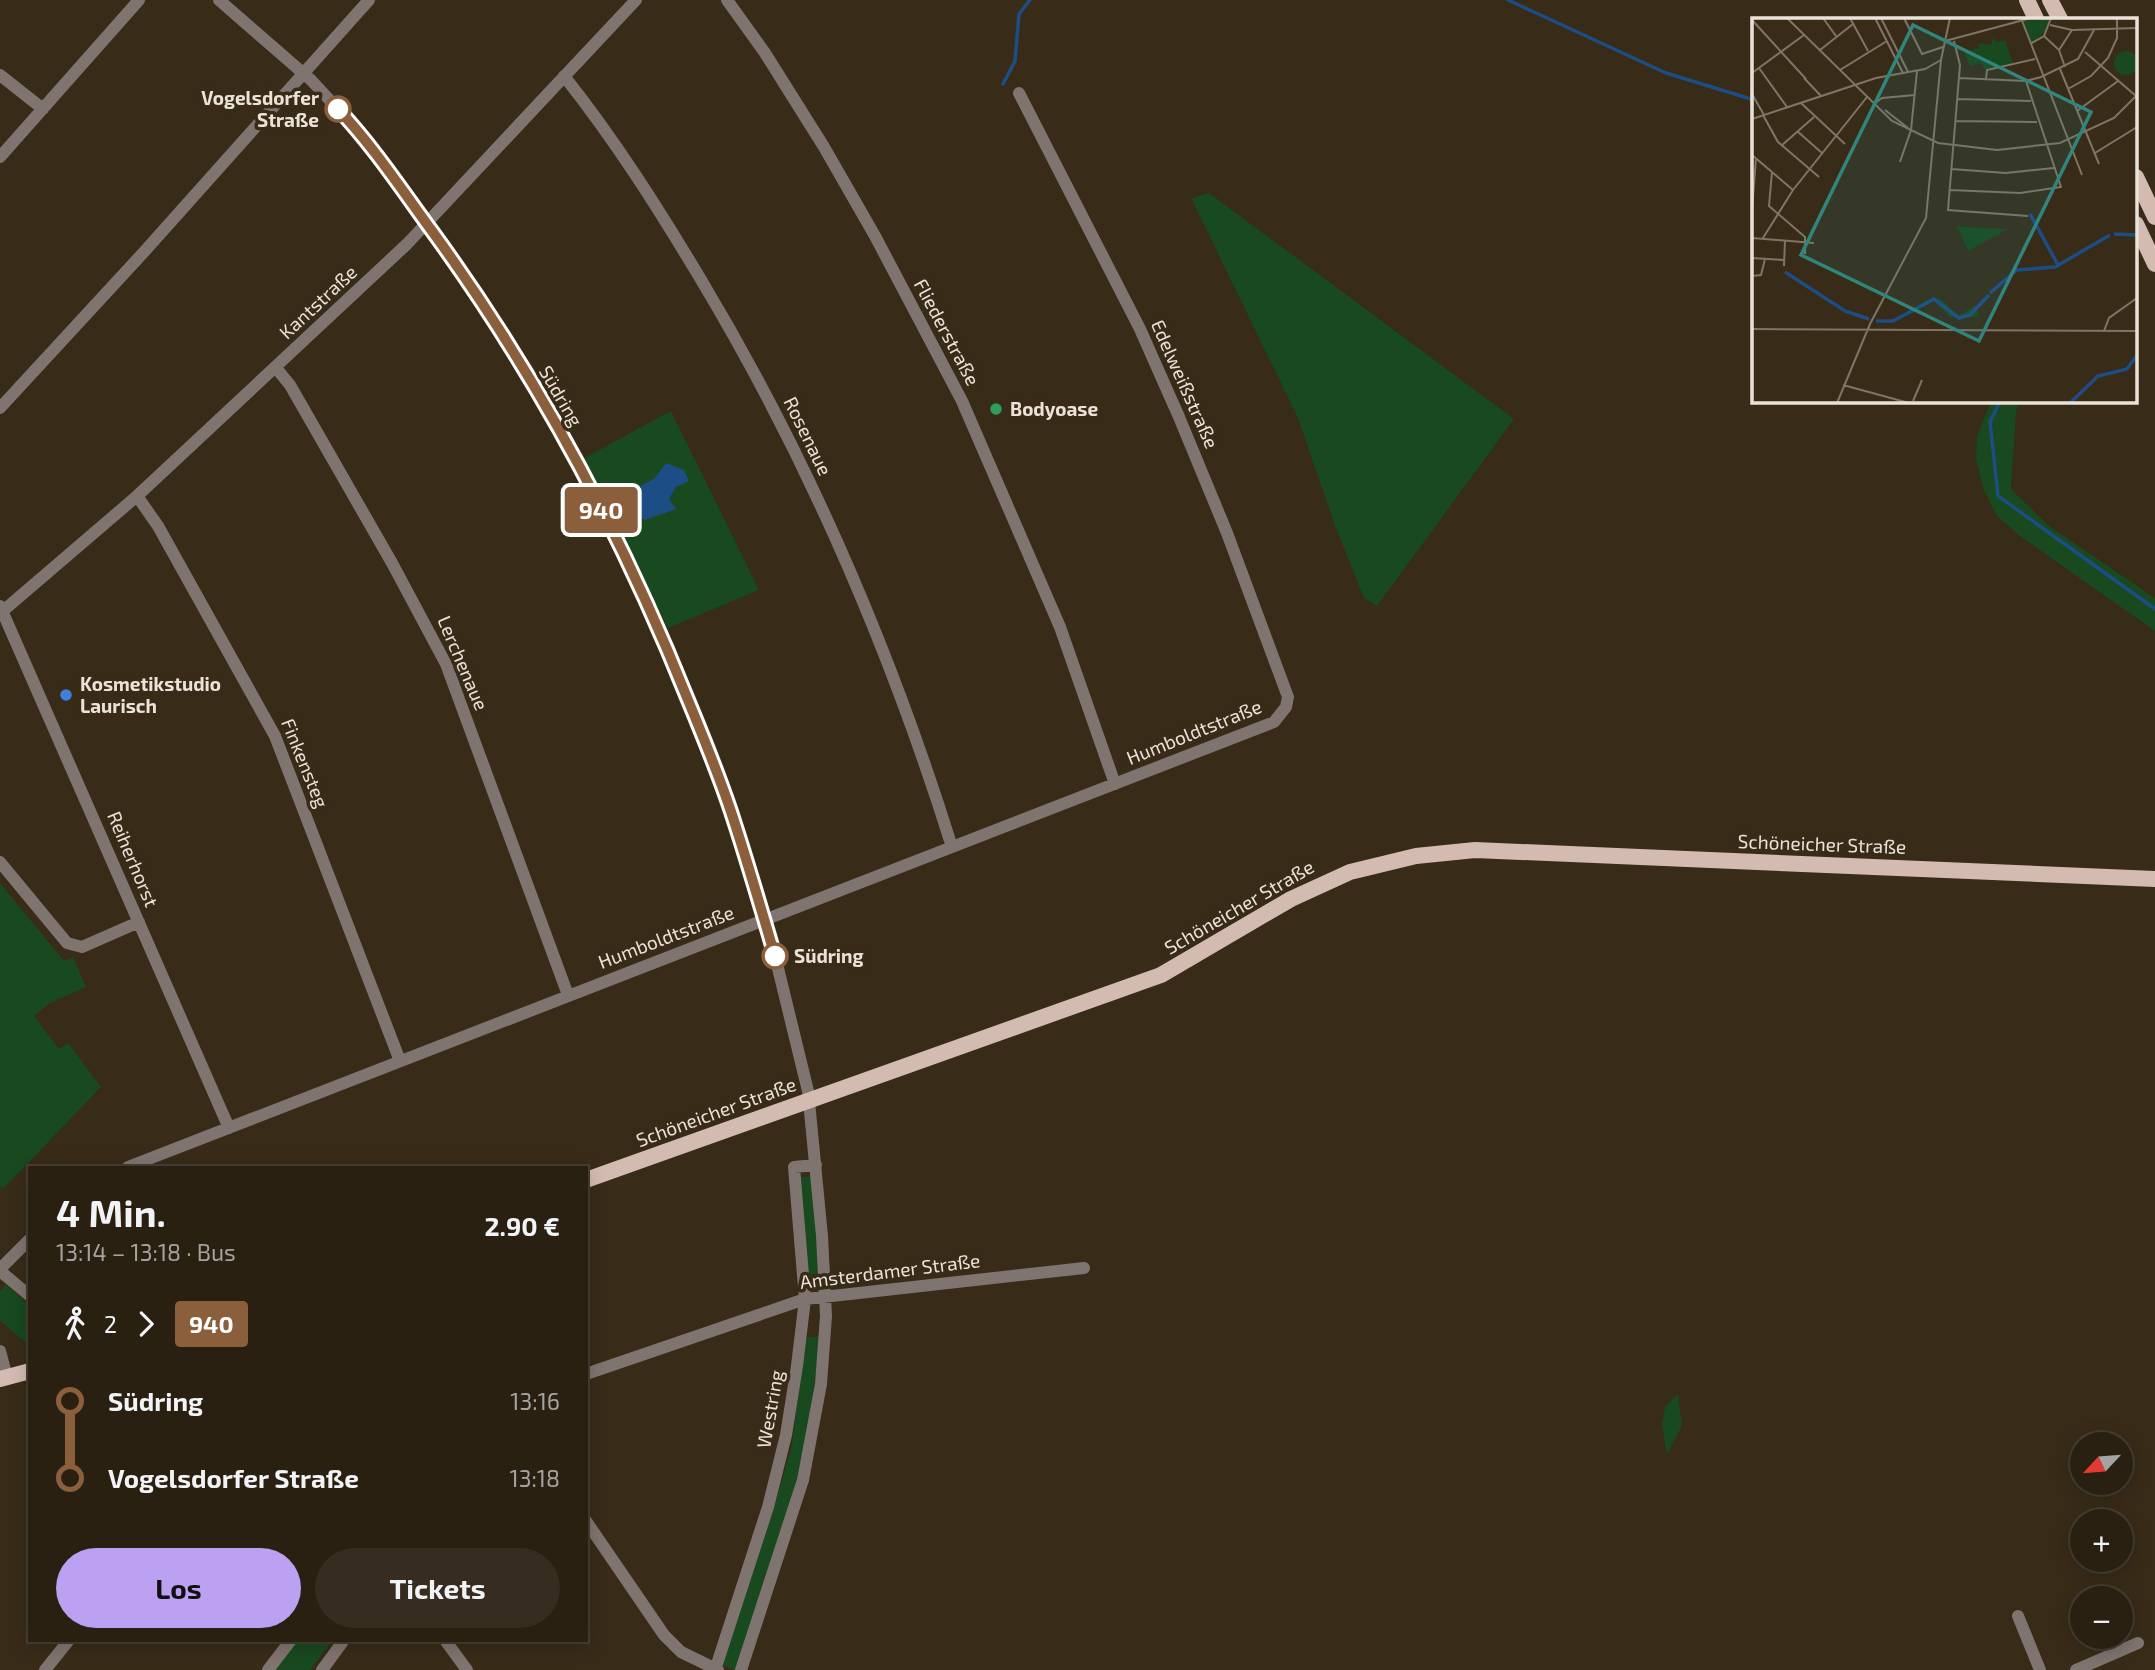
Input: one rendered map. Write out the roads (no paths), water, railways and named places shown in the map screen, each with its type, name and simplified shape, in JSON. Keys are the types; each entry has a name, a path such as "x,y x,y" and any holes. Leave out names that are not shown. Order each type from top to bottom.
{"main road":[{"path":"2027,0 2036,18"},
{"path":"2050,0 2059,18"},
{"path":"2138,181 2155,216"},
{"path":"2138,228 2155,264"},
{"name":"Schöneicher Straße","path":"588,1179 1161,975 1315,886 1350,872 1416,856 1475,850 2155,879"},
{"path":"4,1378 28,1372"}],"street":[{"path":"0,157 139,0"},
{"name":"Südring","path":"219,0 303,74 348,120 426,224 500,330 561,434 663,637 714,764 765,921 810,1101"},
{"path":"0,408 369,0"},
{"name":"Kantstraße","path":"2,608 137,496 276,368 426,224 636,0"},
{"name":"Fliederstraße","path":"727,0 765,52 824,147 875,236 962,401 1060,627 1115,784"},
{"path":"0,75 43,109"},
{"name":"Rosenaue","path":"564,76 606,129 675,235 725,319 777,416 859,593 904,708 952,847"},
{"name":"Edelweißstraße","path":"1019,93 1140,329 1179,417 1227,533 1288,703"},
{"name":"Lerchenaue","path":"276,368 290,385 446,664 568,995"},
{"name":"Finkensteg","path":"137,496 158,526 275,736 400,1061"},
{"name":"Reiherhorst","path":"2,608 229,1128"},
{"name":"Humboldtstraße","path":"131,1166 1274,722 1288,703"},
{"path":"0,862 67,943 82,947 139,922"},
{"path":"741,1670 803,1480 822,1372 826,1330 825,1296 810,1101"},
{"name":"Westring","path":"716,1670 780,1463 797,1366 804,1299 794,1167 816,1165"},
{"path":"28,1241 0,1270 28,1294"},
{"name":"Amsterdamer Straße","path":"588,1373 804,1299 1084,1268"},
{"path":"0,1350 4,1378"},
{"path":"588,1524 664,1635 681,1652 716,1670"},
{"path":"2018,1616 2040,1670"},
{"path":"45,1670 67,1642"},
{"path":"268,1670 289,1642"},
{"path":"322,1670 343,1642"},
{"path":"446,1642 467,1670"},
{"path":"2076,1670 2138,1643"}],"water":[{"path":"666,463 684,470 689,481 676,487 669,499 676,509 645,520 635,514 632,500 642,485 655,478"}],"waterway":[{"path":"1003,84 1015,61 1019,14 1030,0"},
{"path":"1508,0 1666,73 1751,99"},
{"path":"2000,402 1990,422 1998,496 2155,609"}],"place":[{"name":"Vogelsdorfer Straße","path":"338,109"},
{"name":"Bodyoase","path":"996,409"},
{"name":"Kosmetikstudio Laurisch","path":"66,695"},
{"name":"Südring","path":"775,956"}]}
